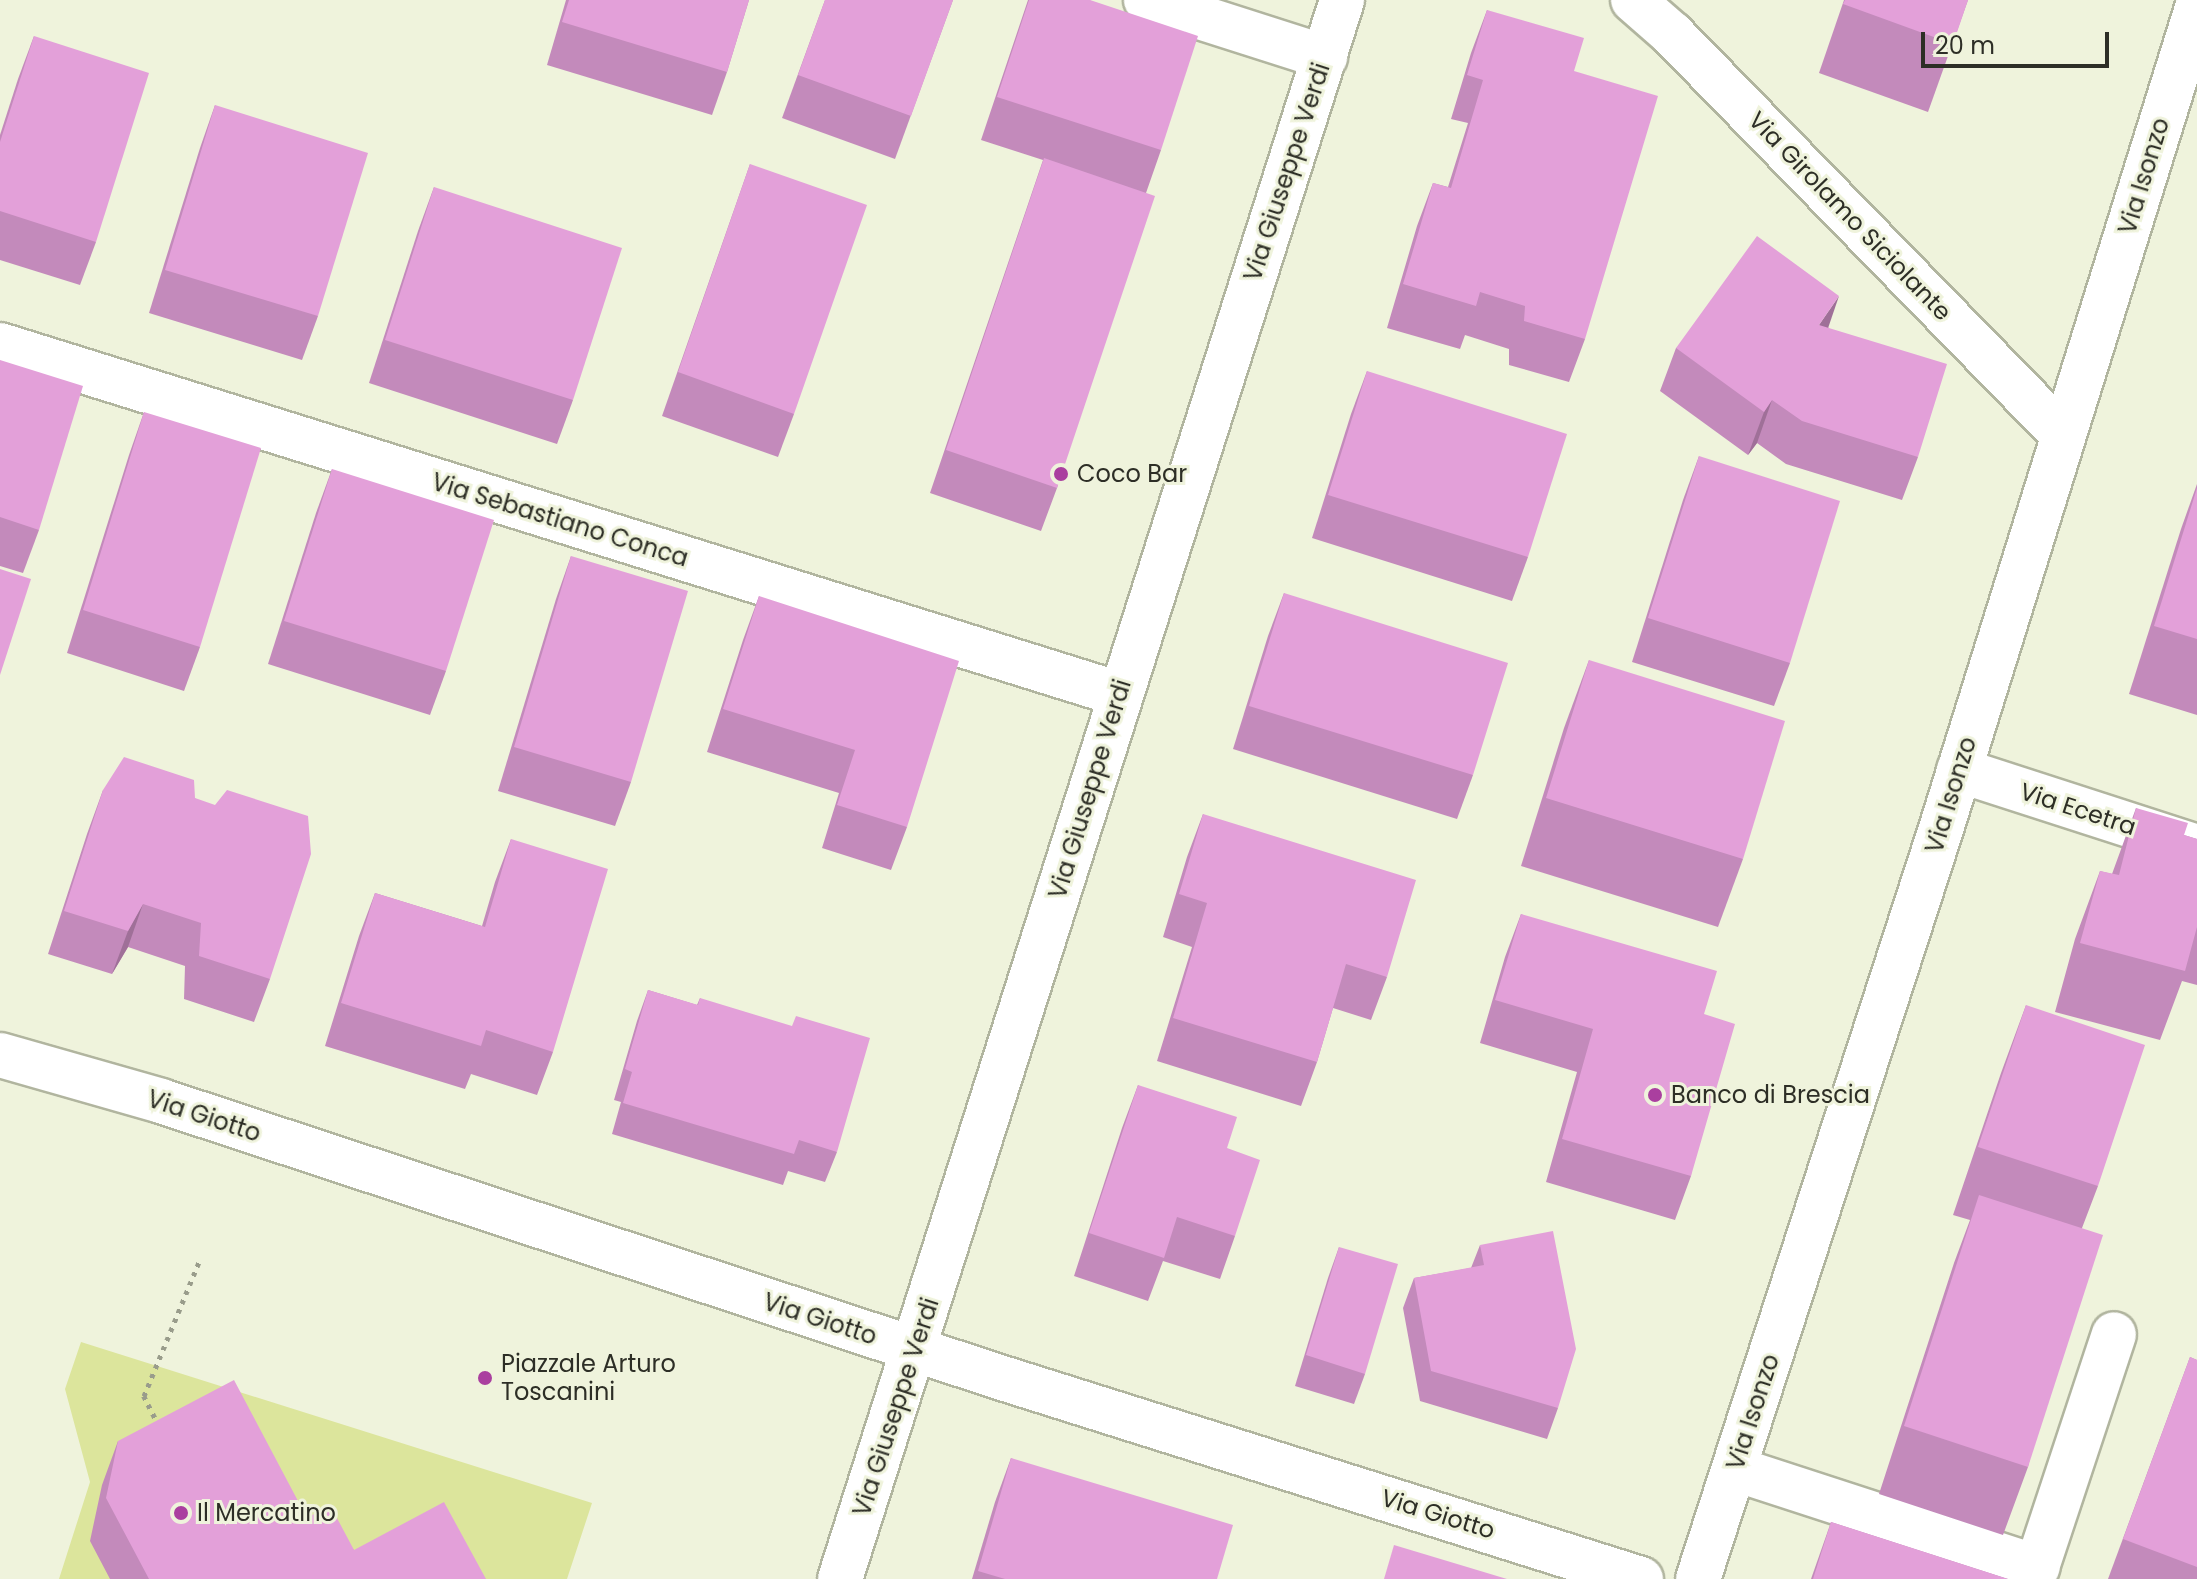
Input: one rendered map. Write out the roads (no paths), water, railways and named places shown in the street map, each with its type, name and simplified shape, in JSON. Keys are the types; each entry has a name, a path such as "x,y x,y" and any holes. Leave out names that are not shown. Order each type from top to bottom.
{"street":[{"path":"1146,0 1325,57"},
{"name":"Via Giuseppe Verdi","path":"840,1579 1342,0"},
{"name":"Via Girolamo Siciolante","path":"1633,0 1672,34 2063,435"},
{"name":"Via Isonzo","path":"1698,1579 1959,770 2197,8"},
{"name":"Via Sebastiano Conca","path":"0,345 1119,694"},
{"name":"Via Ecetra","path":"1959,770 2197,847"},
{"name":"Via Giotto","path":"0,1055 161,1101 915,1350 1641,1579"},
{"path":"1735,1469 2037,1567 2114,1334"}],"place":[{"name":"Coco Bar","path":"1061,474"},
{"name":"Banco di Brescia","path":"1655,1095"},
{"name":"Piazzale Arturo Toscanini","path":"485,1378"},
{"name":"Il Mercatino","path":"181,1513"}]}
